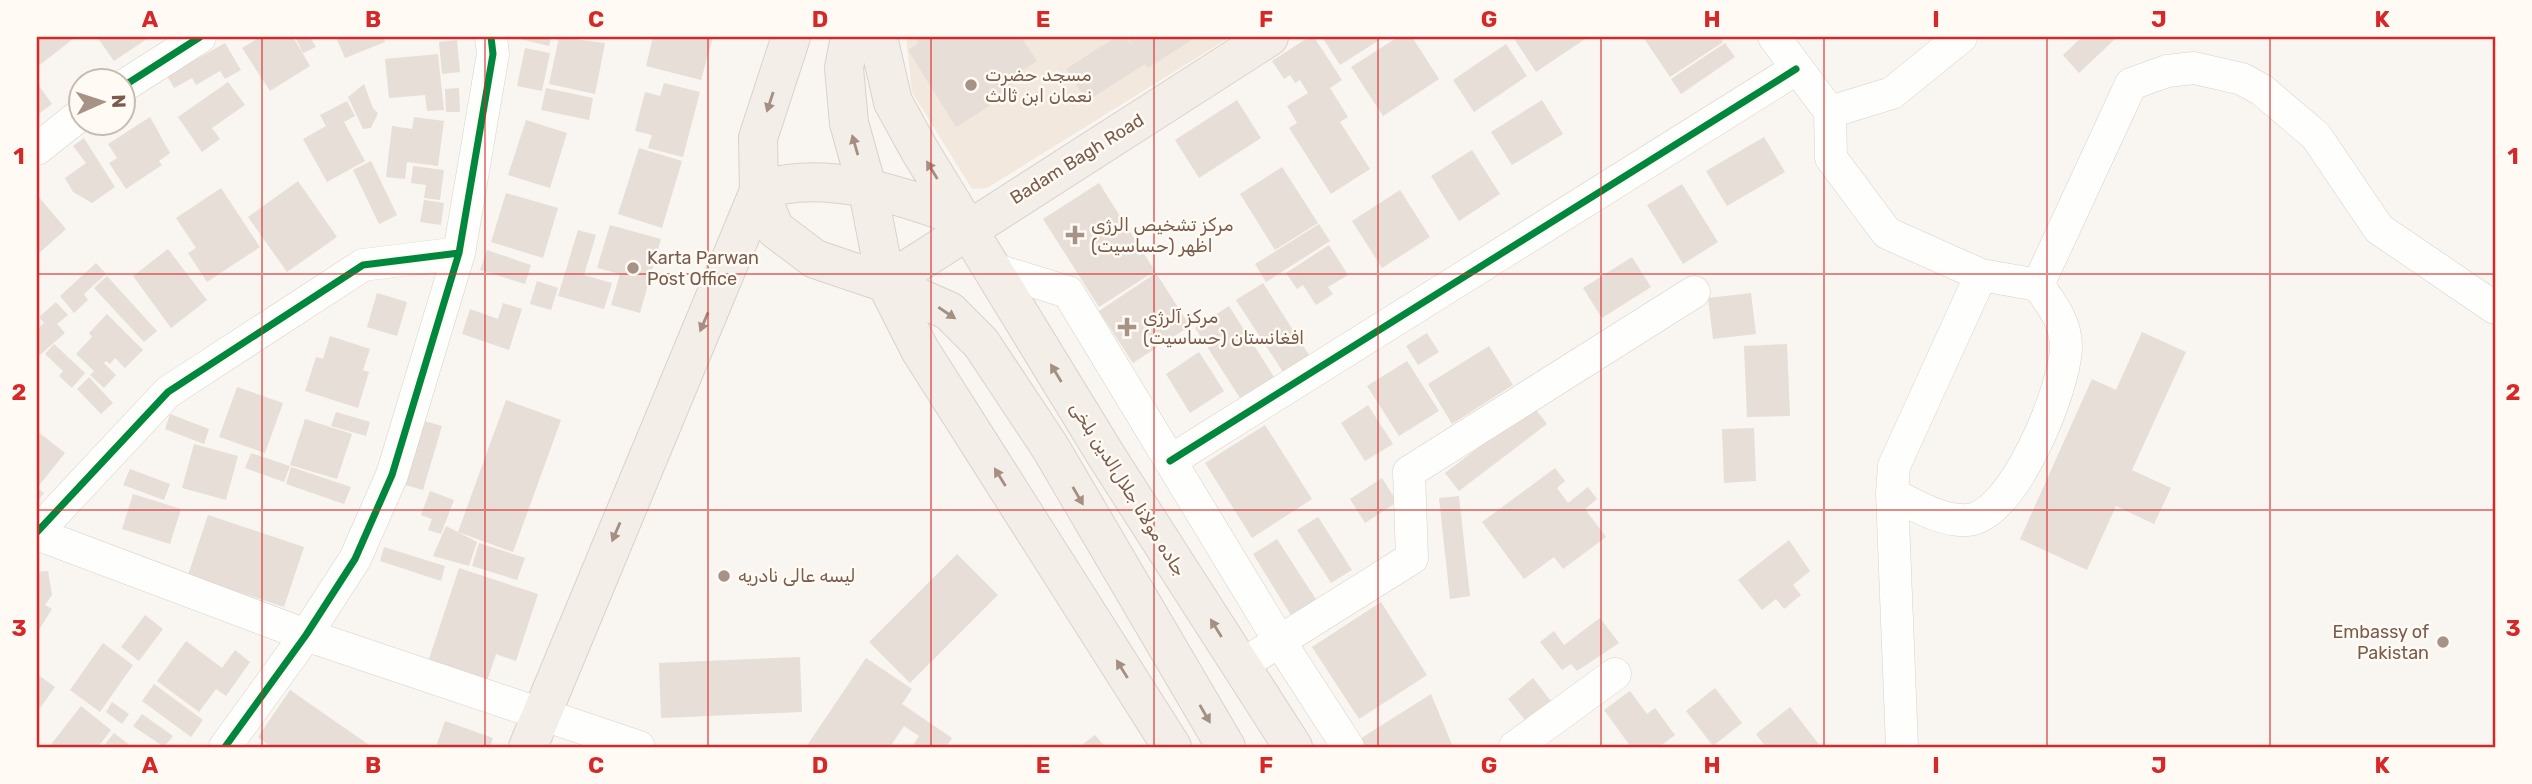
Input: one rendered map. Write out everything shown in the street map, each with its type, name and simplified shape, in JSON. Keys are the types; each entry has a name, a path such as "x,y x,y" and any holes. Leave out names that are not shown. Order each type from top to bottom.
{"main road":[{"path":"790,37 758,138 759,191 775,229 815,258 886,283 949,311 981,342 1050,447 1226,747"},
{"path":"850,37 844,68 849,123 868,191 886,283 920,350 1172,747"},
{"name":"جاده مولانا جلال‌الدین بلخی","path":"878,37 893,102 993,270 1293,747"},
{"name":"Badam Bagh Road","path":"886,283 964,222 1269,37"},
{"path":"534,730 759,191 782,183 806,181 916,201 964,222"}],"street":[{"path":"136,79 200,37"},
{"path":"225,747 306,635 355,559 392,475 458,253 493,54 491,37"},
{"path":"1774,37 1830,112 1831,158 1887,233 1981,275 2038,285 2060,316 2066,347 2060,388 2018,477 1996,506 1969,520 1945,518 1892,494"},
{"path":"1830,112 1892,93 1961,37"},
{"path":"2038,285 2131,84 2166,71 2194,68 2242,79 2281,103 2316,136 2379,229 2495,308"},
{"path":"1170,461 1796,69"},
{"path":"37,149 66,126"},
{"path":"458,253 363,265 169,391 37,533 306,635 534,730 639,747"},
{"path":"993,270 1068,292 1280,642 1348,747"},
{"path":"1902,747 1892,494 1894,466 1981,275"},
{"path":"1240,666 1412,558 1409,472 1694,292"},
{"path":"1515,747 1615,674"}],"shaded area":[{"path":"906,37 1230,37 987,188 972,189 912,92"}],"building":[{"path":"37,37 71,37 73,39 37,67"},
{"path":"97,37 150,37 114,61"},
{"path":"260,37 293,37 310,66 270,91 242,48"},
{"path":"295,37 310,37 316,47 303,53"},
{"path":"336,37 383,37 385,42 345,58"},
{"path":"512,37 551,37 549,46"},
{"path":"559,37 605,43 595,94 549,84"},
{"path":"653,37 713,37 701,80 646,66"},
{"name":"مسجد حضرت نعمان ابن ثالث","path":"915,37 1021,37 1037,61 1008,79 1015,90 956,127 908,50 919,43"},
{"path":"1116,37 1126,37 1134,48 1128,37 1196,37 1148,68 1145,64 1087,101 1066,69"},
{"path":"1309,37 1314,37 1342,80 1330,88 1348,117 1340,122 1370,169 1331,194 1289,128 1297,123 1287,106 1308,93 1300,80 1295,83 1290,75 1284,79 1272,61"},
{"path":"1322,37 1384,37 1340,65"},
{"path":"1398,37 1412,37 1439,79 1383,116 1351,67"},
{"path":"1513,37 1583,37 1585,39 1536,72"},
{"path":"1643,37 1720,37 1723,42 1670,77"},
{"path":"2082,37 2115,39 2079,73 2063,55"},
{"path":"457,40 460,72 442,74 439,42"},
{"path":"225,43 241,70 225,79 220,71 196,85 192,78 174,88 167,76"},
{"path":"1725,43 1735,57 1681,94 1671,79"},
{"path":"1506,44 1527,76 1474,112 1453,80"},
{"path":"525,48 550,53 542,91 517,86"},
{"path":"438,54 444,110 427,111 425,95 389,98 385,59"},
{"path":"228,82 245,105 212,128 220,139 202,152 178,117"},
{"path":"37,83 52,104 37,115"},
{"path":"664,83 700,92 683,157 648,148 652,135 635,131 645,92 660,96"},
{"path":"364,84 373,108 378,113 371,128 363,129 348,97"},
{"path":"459,88 460,112 446,112 445,89"},
{"path":"546,88 593,98 589,120 541,110"},
{"path":"1237,100 1261,138 1199,178 1175,140"},
{"path":"1542,100 1563,134 1512,165 1491,132"},
{"path":"347,101 355,116 344,122 365,161 327,182 303,139 326,126 320,115"},
{"path":"150,117 170,153 159,161 162,165 126,189 109,163 117,158 108,144 120,136 136,136 136,126"},
{"path":"414,117 444,121 438,166 407,162 405,179 386,177 392,126 412,129"},
{"path":"526,120 567,133 550,188 508,175"},
{"path":"1764,137 1785,172 1727,206 1706,171"},
{"path":"84,138 115,187 92,203 73,192 65,178 86,163 73,146"},
{"path":"639,148 682,161 662,228 618,214"},
{"path":"1472,150 1500,194 1459,221 1431,176"},
{"path":"371,161 397,215 379,224 353,170"},
{"path":"413,166 444,170 440,200 424,198 426,185 411,183"},
{"path":"1282,167 1318,223 1275,250 1240,194"},
{"path":"298,181 337,237 287,272 248,217"},
{"path":"1099,183 1155,271 1099,307 1043,219"},
{"path":"1682,184 1718,242 1683,264 1647,205"},
{"path":"221,188 260,247 207,282 188,253 196,248 176,218"},
{"path":"1400,190 1430,237 1382,268 1352,221"},
{"path":"506,193 558,208 543,258 491,242"},
{"path":"37,195 66,229 37,255"},
{"path":"424,200 444,203 441,225 420,222"},
{"path":"1319,224 1330,241 1266,282 1255,264"},
{"path":"610,225 661,239 640,313 611,305 620,274 597,268"},
{"path":"578,230 596,235 584,275 612,283 604,309 558,296"},
{"path":"1329,245 1348,275 1328,287 1333,294 1316,305 1303,285 1297,289 1286,273"},
{"path":"168,249 207,300 171,328 133,276"},
{"path":"487,250 531,265 525,284 480,270"},
{"path":"1632,257 1651,287 1602,318 1583,288"},
{"path":"96,263 106,274 84,294 88,300 74,313 60,296"},
{"path":"1156,273 1190,326 1133,363 1099,311"},
{"path":"107,276 157,331 144,342 94,288"},
{"path":"537,281 558,288 551,310 530,304"},
{"path":"1263,283 1309,355 1283,372 1236,300"},
{"path":"377,293 407,302 397,336 367,327"},
{"path":"1751,293 1756,334 1713,339 1708,298"},
{"path":"56,302 68,315 57,324 65,333 40,355 37,352 37,329 44,323 39,317"},
{"path":"503,303 522,309 509,350 462,334 470,309 498,319"},
{"path":"1229,306 1274,377 1240,398 1195,328"},
{"path":"107,314 143,350 125,368 115,358 110,364 106,361 104,363 116,375 104,388 90,375 94,371 76,354 92,337 89,333"},
{"path":"2142,332 2186,352 2132,470 2171,488 2154,524 2116,506 2087,570 2020,539 2092,379 2116,390"},
{"path":"1427,333 1439,352 1418,365 1406,346"},
{"path":"330,336 370,349 363,370 369,372 358,408 305,391 316,357 323,359"},
{"path":"54,344 85,373 72,388 59,376 63,371 45,354"},
{"path":"1787,344 1790,416 1747,417 1744,346"},
{"path":"1489,346 1513,385 1452,424 1428,384"},
{"path":"1199,352 1224,391 1190,413 1166,374"},
{"path":"1407,361 1439,411 1399,436 1367,386"},
{"path":"89,377 113,403 101,414 77,389"},
{"path":"237,387 283,403 265,453 219,437"},
{"path":"506,400 561,420 513,552 458,532"},
{"path":"1368,405 1393,444 1365,461 1341,423"},
{"path":"1533,406 1547,424 1459,491 1445,473"},
{"path":"336,412 370,422 366,436 331,426"},
{"path":"170,414 209,429 204,444 165,429"},
{"path":"305,419 352,434 337,479 290,465"},
{"path":"421,420 442,426 423,490 402,484"},
{"path":"1265,425 1312,499 1252,538 1205,463"},
{"path":"1754,428 1756,481 1724,483 1722,429"},
{"path":"37,431 65,453 37,488"},
{"path":"194,444 238,456 226,500 182,488"},
{"path":"251,453 290,466 284,482 245,468"},
{"path":"291,467 351,487 344,504 286,484"},
{"path":"1555,468 1565,481 1557,488 1568,503 1588,487 1597,499 1585,509 1606,537 1563,569 1554,557 1524,579 1482,522"},
{"path":"130,469 170,484 164,500 123,485"},
{"path":"1382,478 1397,502 1365,523 1350,499"},
{"path":"37,488 44,493 37,502"},
{"path":"430,491 454,500 441,534 428,530 432,519 421,515"},
{"path":"133,494 181,509 170,544 122,529"},
{"path":"1459,496 1470,596 1450,599 1439,498"},
{"path":"208,515 304,547 284,607 188,575"},
{"path":"1318,517 1352,570 1331,583 1297,530"},
{"path":"446,526 477,542 469,566 433,556"},
{"path":"1277,539 1317,601 1292,617 1253,554"},
{"path":"1789,540 1810,571 1793,585 1801,595 1784,609 1776,599 1762,610 1738,580"},
{"path":"479,543 525,558 517,580 472,566"},
{"path":"384,547 445,566 441,581 380,561"},
{"path":"957,554 998,595 910,683 869,642"},
{"path":"459,568 538,594 516,661 496,654 487,681 428,662"},
{"path":"48,571 52,595 45,605 52,609 37,633 37,572"},
{"path":"1381,602 1427,675 1359,719 1312,647"},
{"path":"145,615 163,629 139,661 121,647"},
{"path":"1600,618 1619,643 1577,671 1571,664 1562,670 1540,642 1554,631 1564,645"},
{"path":"186,641 222,668 235,650 250,662 226,696 216,689 199,712 157,681"},
{"path":"103,643 133,665 100,712 70,690"},
{"path":"800,657 802,712 661,718 659,663"},
{"path":"866,658 912,689 902,704 952,738 946,747 912,747 919,736 904,726 890,747 806,747"},
{"path":"37,674 55,687 40,708 37,706"},
{"path":"1533,678 1554,705 1529,725 1508,699"},
{"path":"154,684 203,720 191,737 142,701"},
{"path":"1715,688 1742,723 1713,746 1686,711"},
{"path":"290,690 372,747 271,747 258,737"},
{"path":"1630,691 1647,714 1655,708 1675,735 1659,747 1631,747 1604,710"},
{"path":"1431,694 1453,747 1365,747 1360,739"},
{"path":"112,702 129,714 122,724 106,712"},
{"path":"81,706 111,730 98,747 49,747"},
{"path":"1790,707 1821,747 1766,747 1756,734"},
{"path":"142,714 173,736 164,747 133,726"},
{"path":"445,721 493,738 490,747 436,747"},
{"path":"114,733 132,747 103,747"},
{"path":"1095,735 1105,747 1079,747"}],"cycle path":[{"path":"136,78 200,37"},
{"path":"225,747 306,635 355,559 392,475 459,253 493,54 491,37"},
{"path":"1170,461 1796,69"},
{"path":"37,532 168,392 363,265 459,253"}],"place":[{"name":"مسجد حضرت نعمان ابن ثالث","path":"971,85"},
{"name":"مرکز تشخیص الرژی (حساسیت) اظهر","path":"1075,235"},
{"name":"Karta Parwan Post Office","path":"633,268"},
{"name":"مرکز آلرژی (حساسیت) افغانستان","path":"1127,327"},
{"name":"لیسه عالی نادریه","path":"724,576"},
{"name":"Embassy of Pakistan","path":"2443,642"}]}
